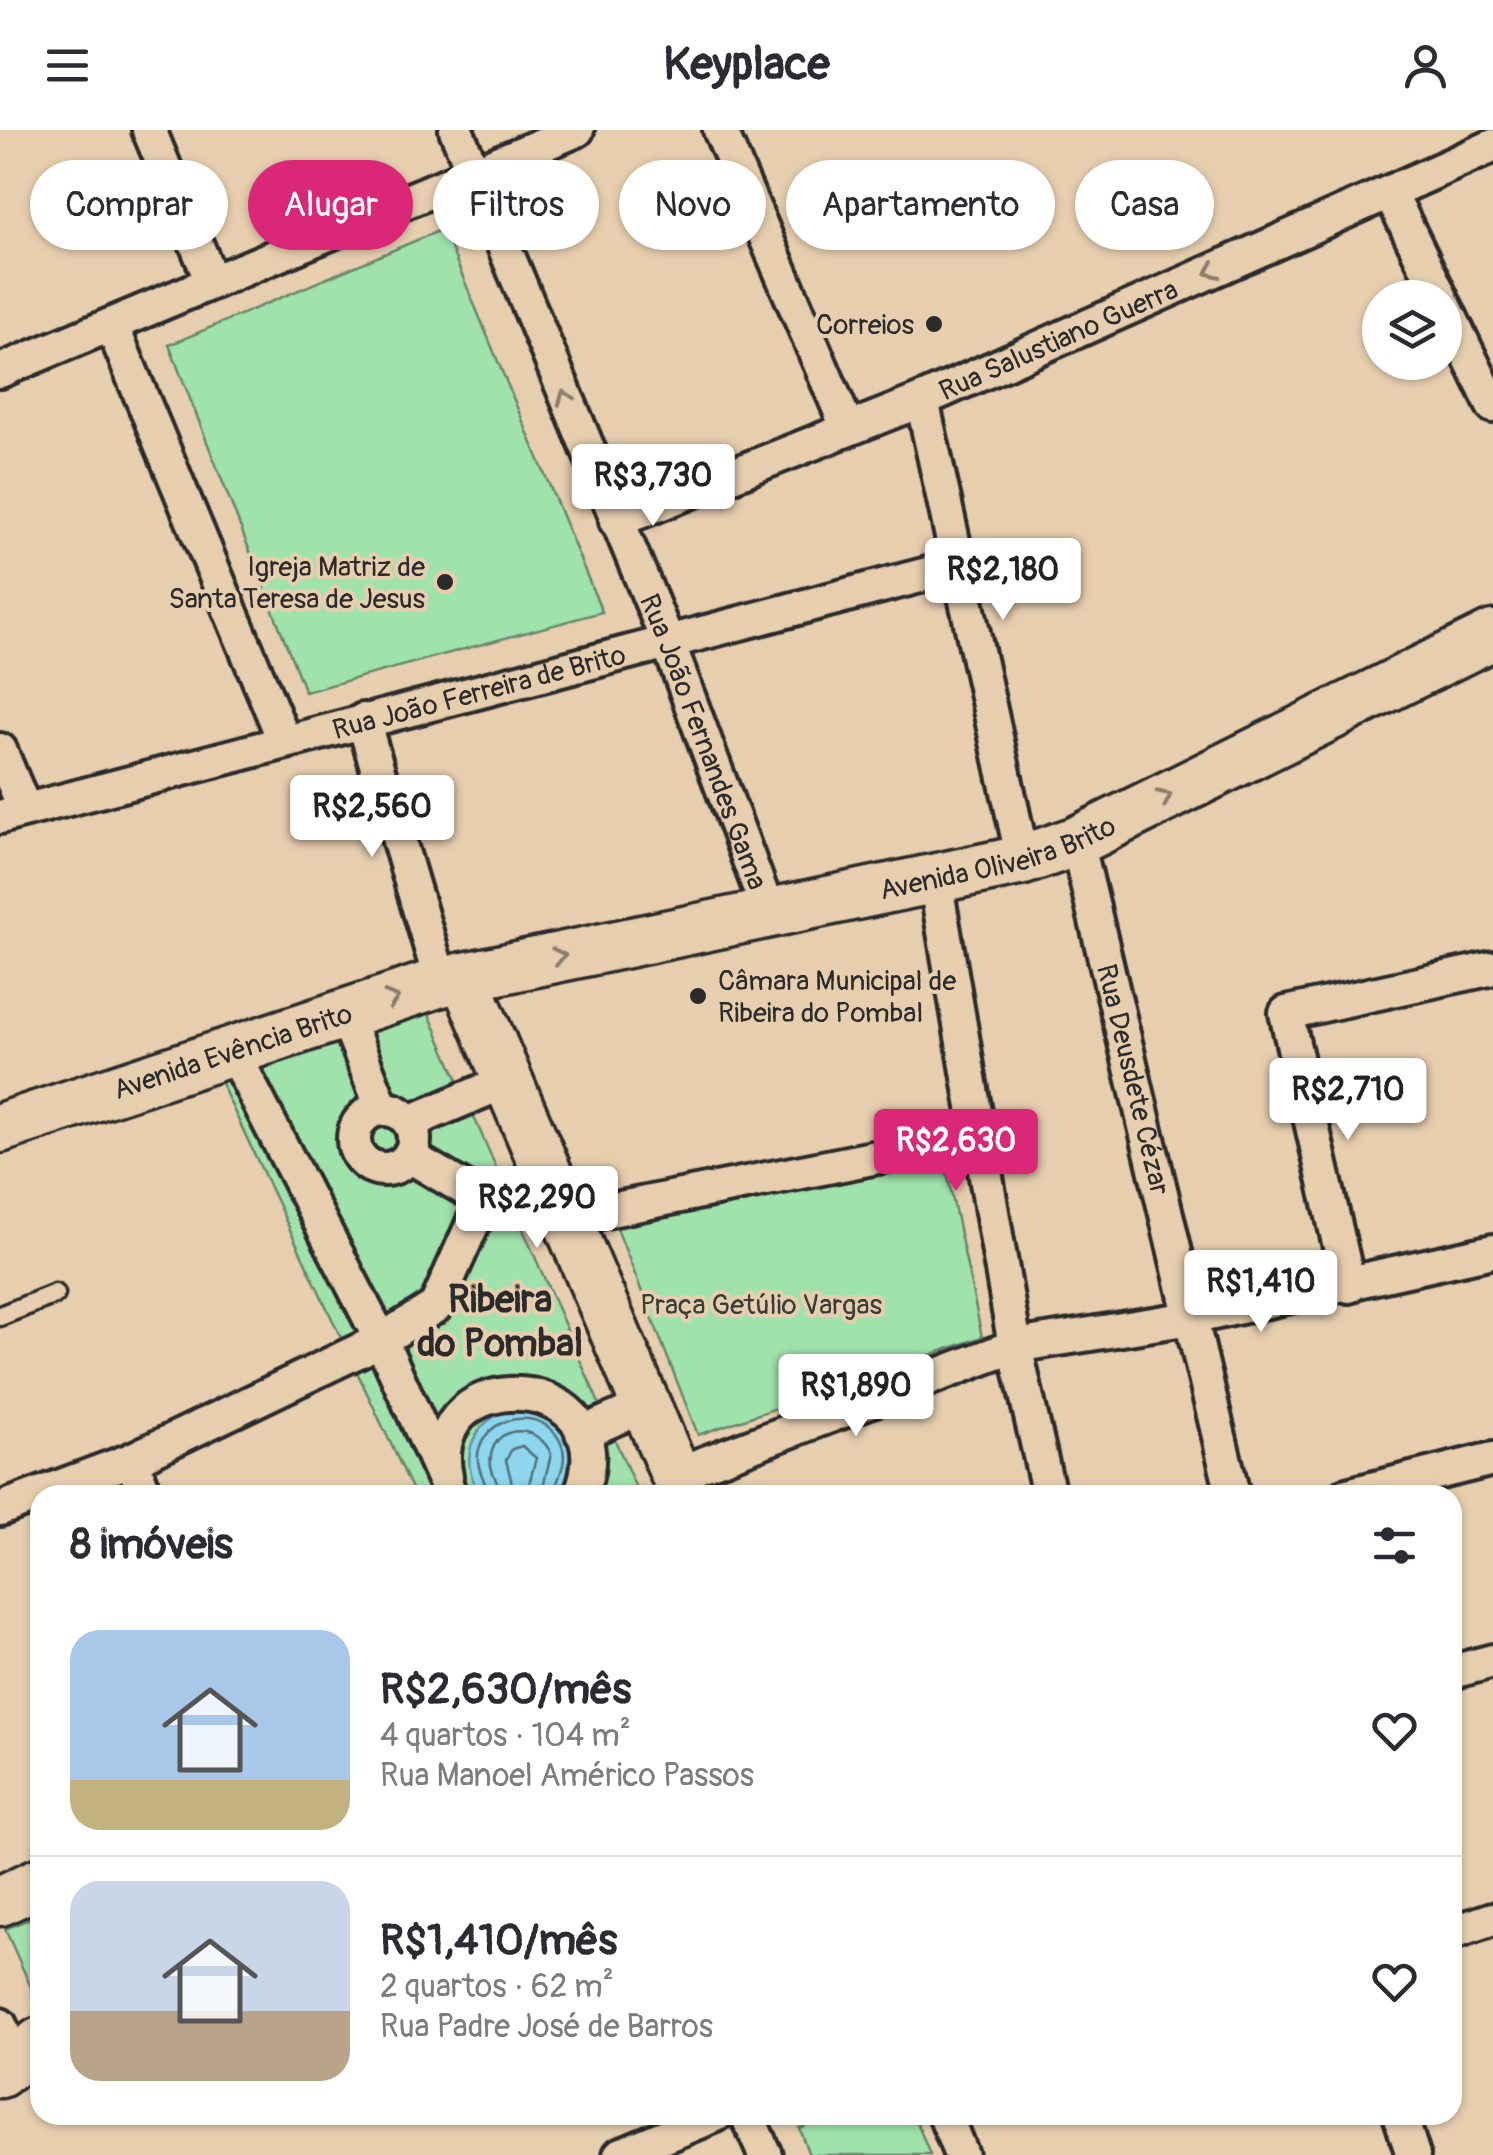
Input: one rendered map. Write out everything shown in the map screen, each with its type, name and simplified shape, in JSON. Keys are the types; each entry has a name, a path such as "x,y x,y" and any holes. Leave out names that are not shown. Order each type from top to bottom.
{"main road":[{"name":"Avenida Oliveira Brito","path":"452,980 1023,860 1077,841 1493,635"},
{"name":"Avenida Evência Brito","path":"0,1128 452,980"},
{"path":"452,980 506,1081 680,1485"},
{"path":"0,1900 30,1886"}],"street":[{"path":"149,130 212,282"},
{"name":"Rua João Fernandes Gama","path":"456,130 468,160"},
{"path":"506,160 577,130"},
{"path":"720,130 848,429"},
{"name":"Rua Salustiano Guerra","path":"616,521 922,400 1493,146"},
{"path":"0,371 433,191"},
{"path":"1390,192 1432,280"},
{"name":"Rua João Fernandes Gama","path":"504,250 668,642 768,911"},
{"path":"112,326 284,740"},
{"path":"1462,341 1493,406"},
{"path":"922,400 1023,860"},
{"name":"Rua João Ferreira de Brito","path":"12,814 958,566"},
{"path":"363,720 452,980"},
{"path":"0,750 12,814"},
{"name":"Rua Deusdete Cézar","path":"1077,841 1232,1485"},
{"path":"935,878 1015,1346 1047,1485"},
{"path":"1349,1286 1286,1014 1493,968"},
{"path":"345,1014 396,1115 415,1139 409,1156 393,1168 373,1168 357,1154 353,1134 357,1124 372,1110 396,1115 506,1081"},
{"path":"232,1050 381,1340 447,1485"},
{"path":"64,1485 131,1460 381,1340 436,1306 474,1220 504,1191 556,1197 978,1138"},
{"path":"409,1156 489,1202"},
{"path":"680,1485 1015,1346 1191,1318 1493,1252"},
{"path":"448,1485 444,1468 454,1426 488,1396 509,1391 542,1396 570,1414 582,1433 588,1456 582,1485"},
{"path":"582,1433 646,1406"},
{"path":"1386,1485 1493,1458"},
{"path":"131,1460 142,1485"},
{"path":"0,1509 30,1498"},
{"path":"1462,1669 1493,1661"},
{"path":"1462,1930 1493,1919"},
{"path":"620,2155 692,2125"},
{"path":"752,2125 765,2155"},
{"path":"952,2125 962,2155"},
{"path":"1403,2125 1413,2155"}],"lane":[{"path":"0,1316 55,1294"}],"green space":[{"path":"433,233 433,250 452,250 602,612 305,692 169,345 393,250 413,250 413,242"},
{"name":"Praça Getúlio Vargas","path":"429,1014 635,1485 410,1485 220,1081"},
{"name":"Praça Getúlio Vargas","path":"945,1163 982,1337 698,1435 616,1226"},
{"path":"30,1918 30,1985 5,1929"},
{"path":"918,2125 930,2155 809,2155 799,2128"}],"water":[{"path":"507,1409 540,1411 552,1417 571,1448 571,1473 566,1485 475,1485 470,1469 471,1445 494,1416"}],"place":[{"name":"Correios","path":"934,324"},
{"name":"Igreja Matriz de Santa Teresa de Jesus","path":"445,582"},
{"name":"Câmara Municipal de Ribeira do Pombal","path":"698,996"}],"district":[{"name":"Ribeira do Pombal","path":"500,1321"}]}
